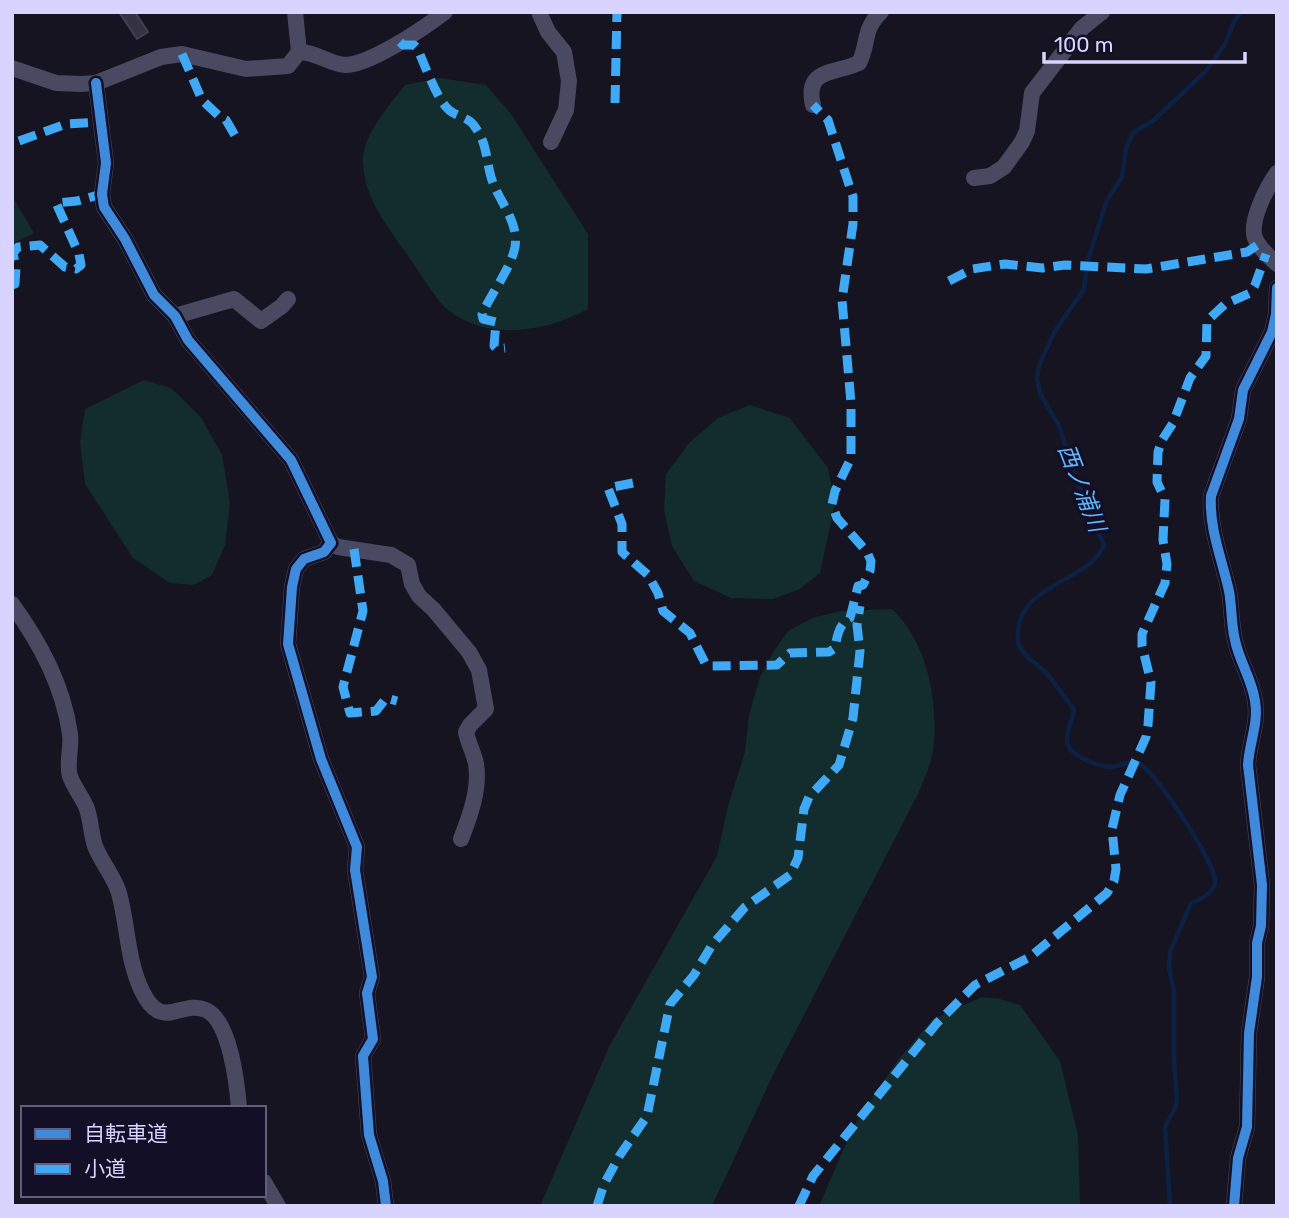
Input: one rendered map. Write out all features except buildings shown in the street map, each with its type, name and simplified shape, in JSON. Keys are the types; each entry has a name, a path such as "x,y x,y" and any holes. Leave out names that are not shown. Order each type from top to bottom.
{"street":[{"path":"12,68 56,83 96,83 161,57 182,54 246,69 288,66 299,52 295,12"},
{"path":"299,52 312,52 341,65 354,64 416,34 445,12"},
{"path":"539,12 548,33 564,52 569,81 566,110 551,142"},
{"path":"813,105 810,93 815,81 825,72 859,63 863,56 866,32 871,21 881,12"},
{"path":"974,178 990,176 1004,167 1027,131 1032,93 1082,28 1102,12"},
{"path":"96,83 106,163 102,194 104,207 125,239 154,295 175,316 188,340 291,460 331,543 338,547 391,555 408,565 412,584 419,596 469,652 479,670 486,709 466,732 476,762 476,776 475,797 461,839"},
{"path":"1277,173 1267,187 1254,230 1259,244 1277,264"},
{"path":"1234,1206 1238,1158 1247,1127 1249,1033 1257,977 1262,885 1248,765 1248,750 1256,726 1256,704 1235,641 1231,601 1210,509 1211,496 1239,419 1244,390 1272,332 1277,288"},
{"path":"175,316 234,299 261,321 288,299"},
{"path":"331,543 324,552 304,559 296,569 288,644 321,759 357,847 355,870 372,977 367,993 373,1040 363,1056 369,1135 383,1181 386,1206"},
{"path":"12,604 44,653 65,705 71,737 69,775 88,810 95,845 119,891 128,948 142,990 150,1004 159,1012 170,1013 196,1008 207,1010 221,1024 236,1077 239,1106"},
{"path":"266,1185 278,1206"}],"green space":[{"path":"440,78 486,85 511,114 588,234 588,309 554,323 517,330 498,330 463,319 447,309 437,297 375,207 364,171 364,149 368,139 405,85"},
{"path":"12,196 34,233 12,244"},
{"path":"144,380 171,388 202,419 222,455 230,503 225,545 212,575 194,585 170,583 133,558 85,484 80,442 85,409"},
{"path":"750,405 790,418 828,468 835,503 820,573 800,589 773,599 731,598 694,581 672,546 664,510 666,474 689,443 718,418"},
{"path":"892,609 914,639 928,675 934,713 931,761 919,792 773,1075 712,1206 540,1206 610,1045 717,856 728,806 745,752 749,715 760,677 774,651 788,631 815,617 842,611"},
{"path":"982,997 1020,1005 1060,1061 1078,1135 1080,1206 819,1206 853,1127 898,1060 933,1019"}],"waterway":[{"name":"西ノ浦川","path":"1170,1206 1165,1127 1177,1100 1174,991 1169,968 1170,952 1191,903 1206,896 1214,887 1213,873 1185,821 1160,785 1141,765 1129,763 1106,767 1084,759 1071,750 1067,735 1074,709 1048,675 1024,653 1019,645 1018,635 1021,617 1030,604 1042,593 1084,567 1096,557 1104,545 1083,499 1059,426 1040,393 1037,379 1039,365 1055,331 1084,289 1088,260 1107,200 1122,177 1126,148 1133,133 1154,120 1205,72 1224,46 1241,12"}],"marked path":[{"path":"615,103 617,12"},
{"path":"400,42 417,48 444,105 470,121 479,133 494,186 511,219 515,237 513,255 482,314 483,319 496,322 494,346 497,349 505,348"},
{"path":"182,54 202,100 226,120 237,139"},
{"path":"633,483 608,488 622,524 622,552 648,575 658,593 663,611 690,633 705,663 710,666 777,665 790,653 829,652 835,648 841,627 850,618 858,586 863,585 870,571 871,561 867,552 837,518 832,504 835,491 851,458 851,403 842,300 853,224 853,197 828,120 813,105"},
{"path":"19,141 66,124 101,122"},
{"path":"12,285 15,284 16,268 13,253 18,247 40,245 65,267 76,269 81,265 79,254 56,203 102,194"},
{"path":"949,281 972,269 1005,264 1042,268 1065,265 1146,269 1247,252 1259,244"},
{"path":"799,1206 813,1176 937,1023 975,985 1030,957 1107,893 1114,881 1116,869 1112,829 1120,795 1146,737 1148,725 1151,682 1142,646 1142,634 1165,583 1167,564 1163,540 1165,499 1157,482 1158,452 1173,423 1190,378 1206,356 1207,321 1225,304 1250,293 1266,254"},
{"path":"354,549 363,611 343,687 350,713 376,711 386,698 397,701"},
{"path":"597,1206 604,1184 620,1155 647,1116 670,1004 694,975 712,945 745,907 790,875 798,858 804,809 809,797 839,765 853,718 860,651 857,625 860,606"}],"cycle path":[{"path":"96,83 106,163 102,194 104,207 125,239 154,295 175,316 188,340 291,460 331,543 324,552 304,559 296,569 288,644 321,759 357,847 355,870 372,977 367,993 373,1039 363,1056 369,1135 383,1181 386,1206"},
{"path":"1234,1206 1238,1158 1247,1127 1249,1033 1257,977 1262,885 1248,765 1256,717 1255,701 1235,640 1229,591 1212,520 1211,496 1239,419 1243,390 1272,332 1277,288"}]}
